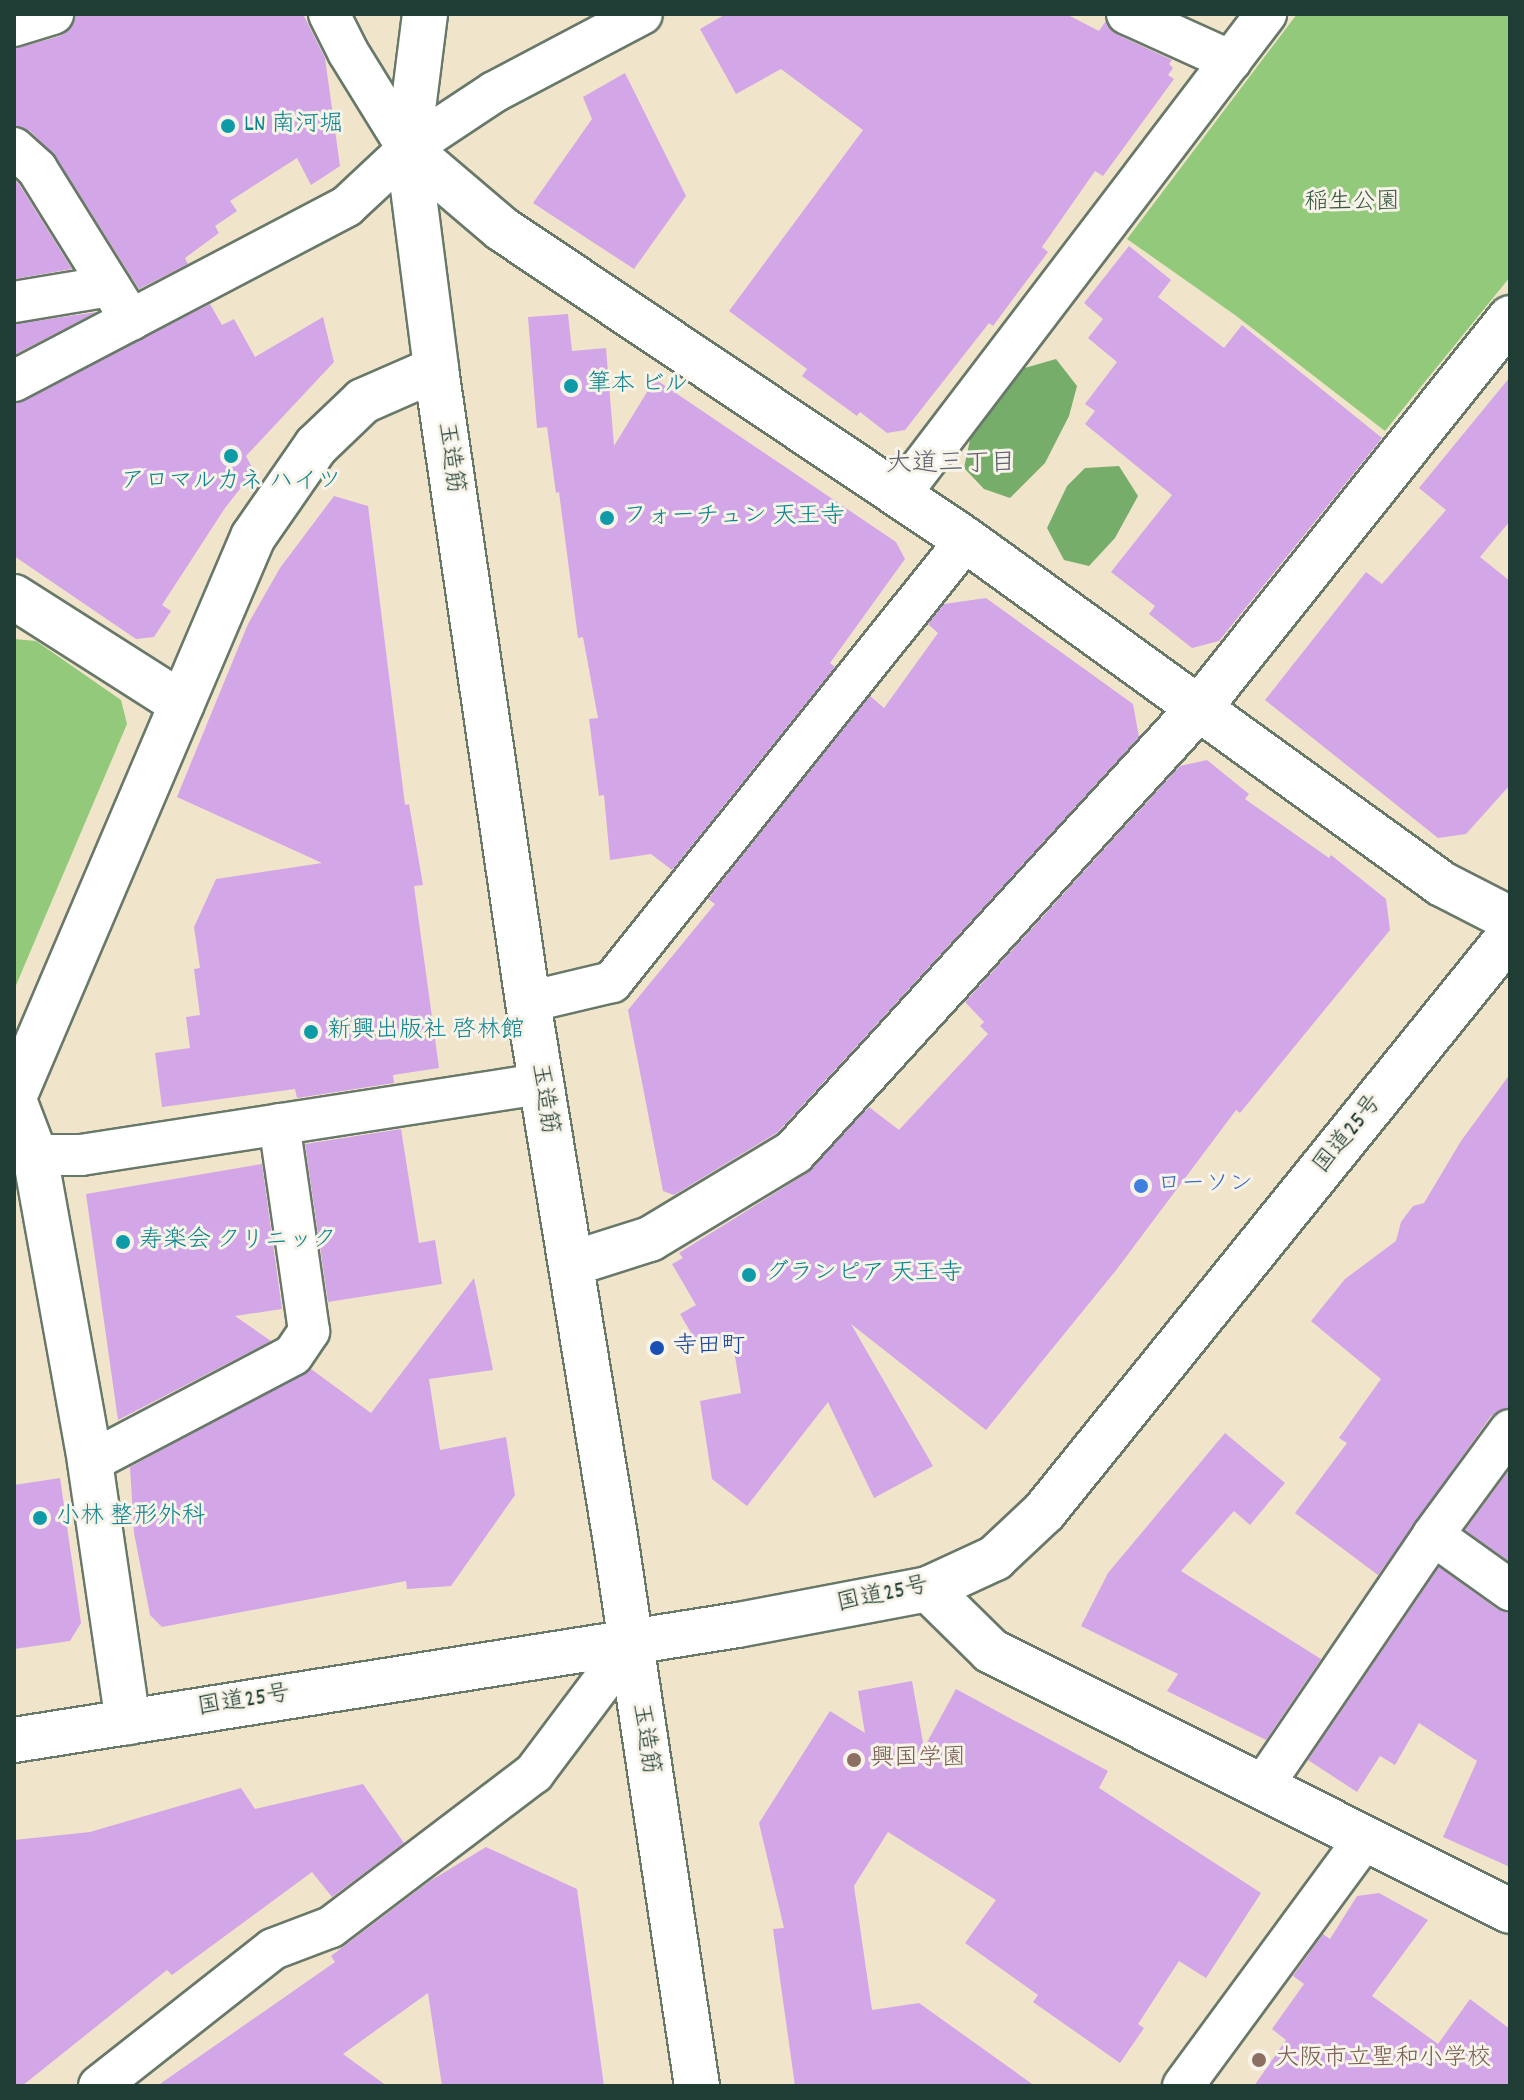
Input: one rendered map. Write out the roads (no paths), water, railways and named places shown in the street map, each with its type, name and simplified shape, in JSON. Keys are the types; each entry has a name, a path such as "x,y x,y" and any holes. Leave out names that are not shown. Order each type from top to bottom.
{"main road":[{"name":"玉造筋","path":"425,14 408,149 436,369 528,1002 697,2086"},
{"path":"408,149 502,229 966,540 1442,884 1510,919"},
{"path":"571,1264 650,1239 794,1152 1199,708 1510,318"},
{"path":"128,1722 90,1462 21,1159 14,1098 253,537 316,446 363,401 436,369"},
{"path":"14,597 182,704"},
{"name":"国道25号","path":"14,1740 630,1645 928,1589 995,1558 1044,1512 1510,935"},
{"path":"928,1589 991,1651 1510,1911"}],"street":[{"path":"14,26 53,14"},
{"path":"329,14 348,52 408,149"},
{"path":"14,381 347,206 408,149 494,92 642,14"},
{"path":"1127,14 1231,61"},
{"path":"899,496 1266,14"},
{"path":"14,148 37,169 131,320"},
{"path":"14,302 110,286"},
{"path":"528,1002 612,982 966,540"},
{"path":"21,1159 81,1155 541,1084"},
{"path":"90,1462 293,1355 309,1331 279,1124"},
{"path":"1262,1787 1433,1535 1510,1430"},
{"path":"1433,1535 1510,1590"},
{"path":"99,2086 273,1949 331,1927 534,1773 630,1645"},
{"path":"1183,2086 1364,1840"}],"place":[{"name":"LN 南河堀","path":"228,126"},
{"name":"筆本 ビル","path":"571,386"},
{"name":"アロマルカネ ハイツ","path":"231,456"},
{"name":"フォーチュン 天王寺","path":"607,518"},
{"name":"新興出版社 啓林館","path":"311,1032"},
{"name":"ローソン","path":"1141,1186"},
{"name":"寿楽会 クリニック","path":"123,1242"},
{"name":"グランピア 天王寺","path":"749,1275"},
{"name":"寺田町","path":"657,1348"},
{"name":"小林 整形外科","path":"40,1518"},
{"name":"興国学園","path":"854,1760"},
{"name":"大阪市立聖和小学校","path":"1259,2060"}],"district":[{"name":"大道三丁目","path":"951,465"}],"park label":[{"name":"稲生公園","path":"1352,204"}]}
